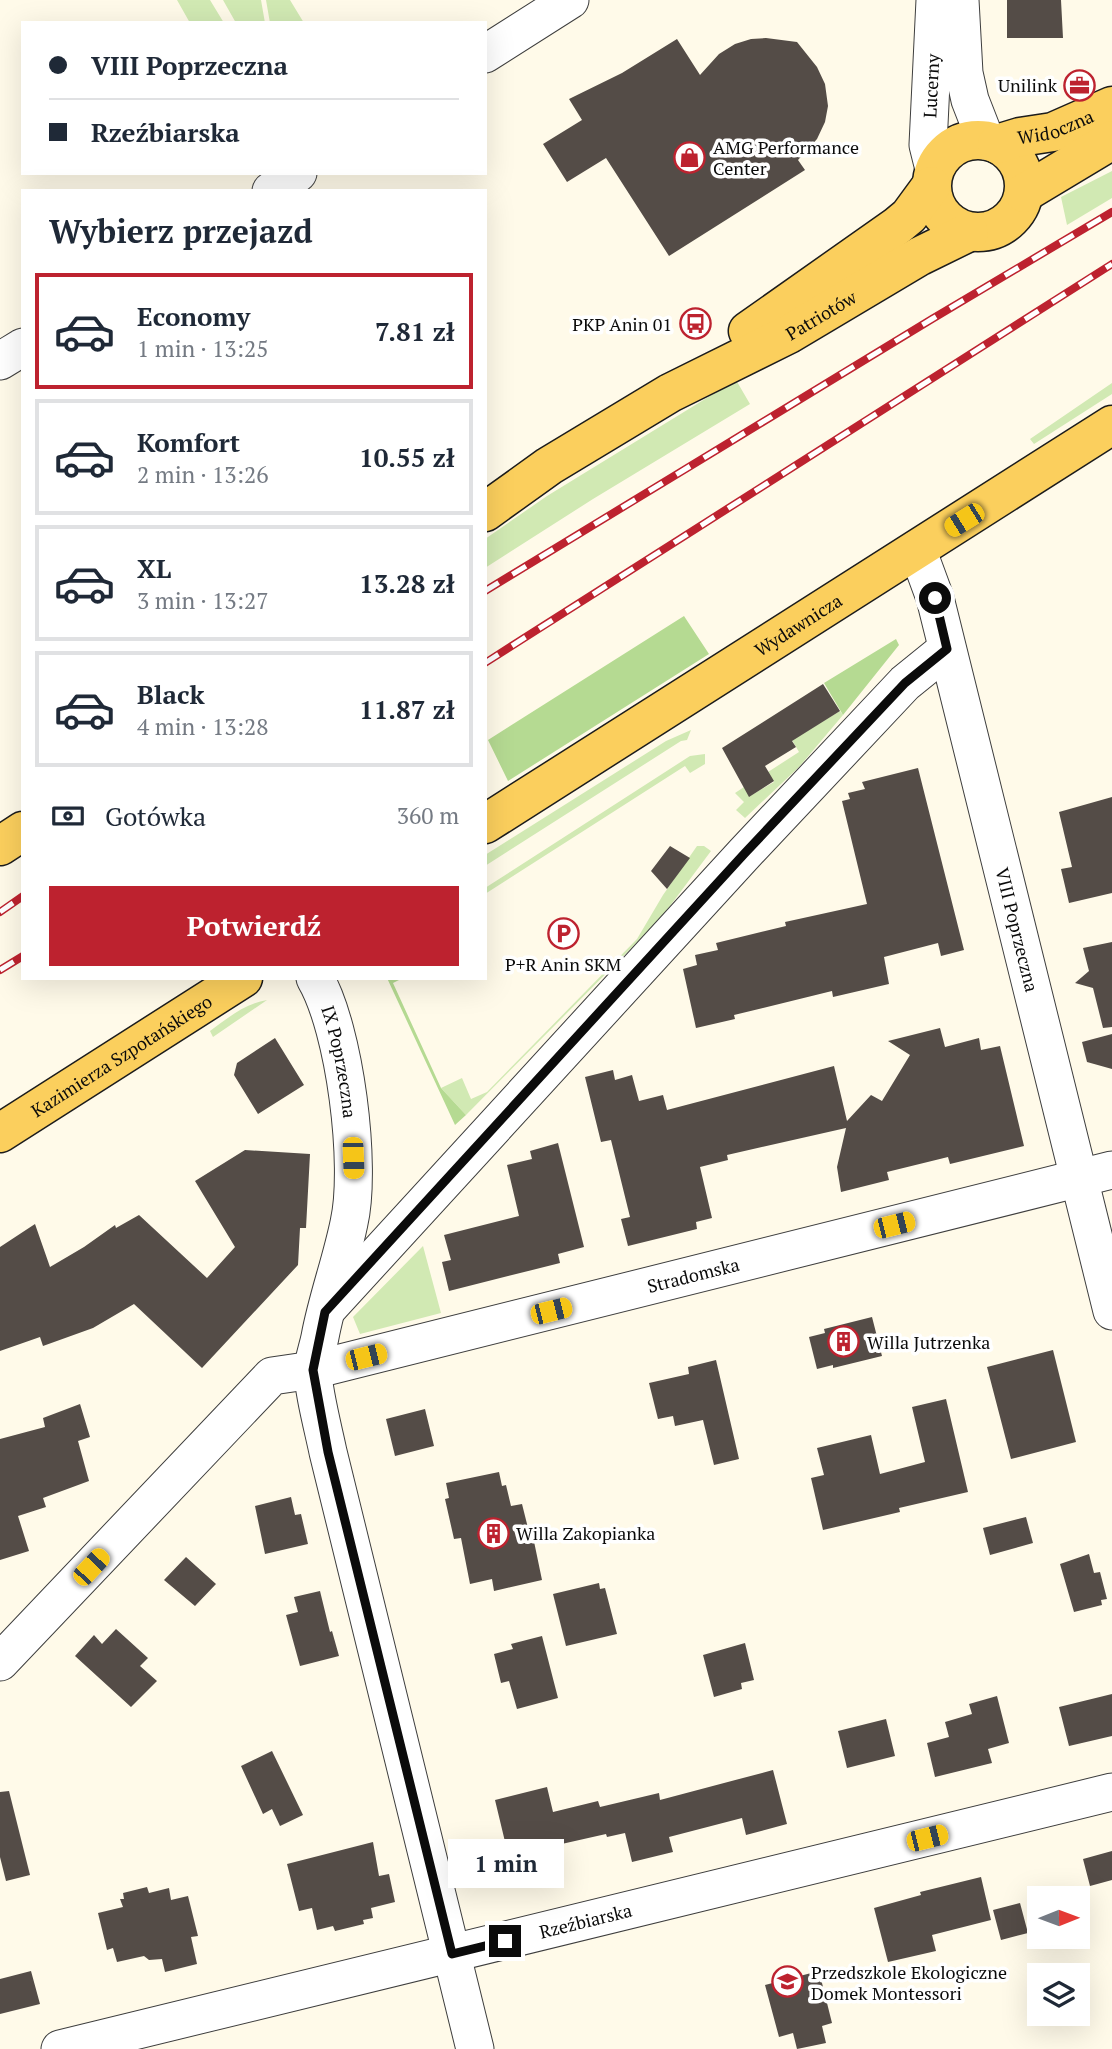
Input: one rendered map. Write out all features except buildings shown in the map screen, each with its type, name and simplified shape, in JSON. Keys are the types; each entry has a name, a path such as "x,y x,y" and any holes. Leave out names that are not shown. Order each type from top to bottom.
{"main road":[{"name":"Widoczna","path":"992,142 1053,132 1072,126 1112,106"},
{"path":"979,139 992,142 1010,152 1019,164 1024,193 1017,211 1004,224 988,231 969,232 949,223 936,206 933,177 945,153 960,143 979,139"},
{"name":"Widoczna","path":"1024,193 1112,140"},
{"name":"Patriotów","path":"670,393 739,337 903,221 933,177"},
{"name":"Patriotów","path":"487,511 550,466 670,393 789,334 920,256 969,232"},
{"name":"Wydawnicza","path":"487,823 1112,425"},
{"path":"0,846 21,832"},
{"name":"Kazimierza Szpotańskiego","path":"0,1133 240,980"}],"street":[{"path":"487,53 570,0"},
{"name":"Lucerny","path":"935,0 947,57 964,73 970,100 992,142"},
{"name":"Lucerny","path":"933,177 928,145 960,0"},
{"path":"274,189 295,175"},
{"path":"0,361 21,348"},
{"name":"VIII Poprzeczna","path":"917,550 935,598 947,649 1096,1174 1112,1311"},
{"path":"325,1312 745,853 905,683 947,649"},
{"name":"IX Poprzeczna","path":"316,980 332,1019 345,1083 354,1180 349,1222 313,1370 328,1452 475,2049"},
{"name":"Stradomska","path":"0,1662 272,1376 313,1370 1096,1174"},
{"name":"Rzeźbiarska","path":"60,2049 1112,1792"}],"green space":[{"path":"177,0 210,0 223,21 189,21"},
{"path":"223,0 261,0 265,21 235,21"},
{"path":"266,0 290,0 303,21 270,21"},
{"path":"1112,171 1112,198 1067,225 1061,197"},
{"path":"736,380 750,404 487,567 487,538 547,496"},
{"path":"1112,383 1112,394 1034,444 1030,439"},
{"path":"684,616 709,654 508,781 488,740"},
{"path":"896,639 899,645 843,715 824,683"},
{"path":"840,711 843,715 799,767 745,818 736,810 744,802 735,793 744,787 750,796 774,782 768,772 799,752 792,740"},
{"path":"691,730 687,740 681,741 487,865 487,854 666,741"},
{"path":"705,754 705,764 690,773 685,766 487,893 487,887 690,756"},
{"path":"697,846 704,846 711,851 661,918 466,1115 441,1088 462,1078 471,1099 487,1092 637,939"},
{"path":"388,980 399,980 393,983 441,1088 466,1115 455,1125"},
{"path":"267,1000 213,1037 210,1031 230,1017 244,1008"},
{"path":"423,1246 441,1313 360,1334 353,1317"}],"railway":[{"path":"487,590 1112,212"},
{"path":"487,662 1112,264"},
{"path":"0,912 21,897"},
{"path":"0,970 21,957"}],"place":[{"name":"Unilink","path":"1080,85"},
{"name":"AMG Performance Center","path":"690,157"},
{"name":"PKP Anin 01","path":"695,324"},
{"name":"P+R Anin SKM","path":"563,933"},
{"name":"Willa Jutrzenka","path":"844,1342"},
{"name":"Willa Zakopianka","path":"493,1533"},
{"name":"Przedszkole Ekologiczne Domek Montessori","path":"788,1982"}],"route":[{"path":"505,1941 452,1954 328,1452 313,1370 325,1312 745,853 905,683 947,649 935,598"}]}
